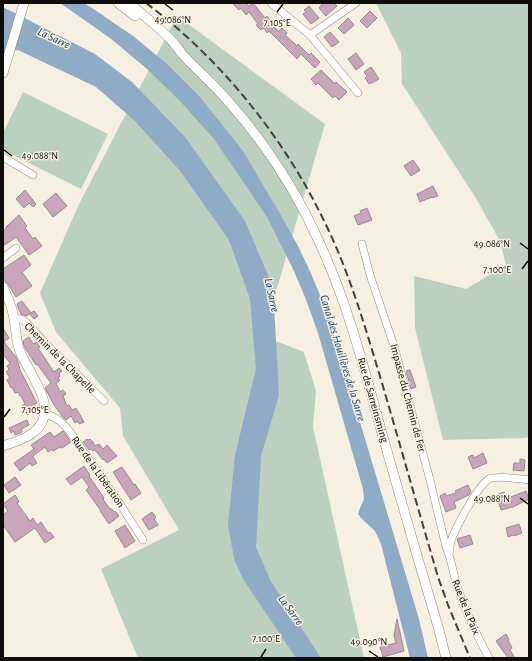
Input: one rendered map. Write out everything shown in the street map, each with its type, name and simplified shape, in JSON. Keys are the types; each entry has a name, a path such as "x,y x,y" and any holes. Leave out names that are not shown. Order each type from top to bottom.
{"street":[{"path":"4,71 24,3"},
{"path":"118,3 183,55"},
{"path":"129,3 164,33 183,55"},
{"path":"271,3 310,35 358,93"},
{"path":"310,35 356,3"},
{"name":"Rue de Sarreinsming","path":"183,55 229,102 269,154 312,226 330,266 346,309 446,658"},
{"path":"3,157 33,175"},
{"name":"Impasse du Chemin de Fer","path":"362,244 370,275 394,346 449,554"},
{"path":"3,258 16,248"},
{"path":"3,287 11,305 19,350 41,394 45,406 45,414 41,424 33,433 21,440 3,446"},
{"name":"Chemin de la Chapelle","path":"14,318 21,319 27,323 45,344 104,401"},
{"name":"Rue de la Libération","path":"45,414 62,422 70,432 143,540"},
{"path":"449,554 452,538 463,516 480,488 490,478 507,477 529,480"},
{"name":"Rue de la Paix","path":"449,554 453,574 465,608 489,658"}],"green space":[{"path":"376,3 529,3 529,437 443,440 415,328 414,276 466,289 506,265 500,241 474,195 402,84 401,53"},
{"path":"177,16 325,124 263,336 304,352 316,391 313,427 364,658 138,658 101,569 179,530 123,436 120,408 56,332 40,293 79,204"},
{"path":"23,92 108,134 81,189 3,150 3,133"}],"water":[{"path":"60,3 84,3 92,8 133,36 166,63 200,97 243,151 297,244 323,302 333,332 419,619 428,658 410,658 381,544 375,531 358,514 364,499 363,489 318,333 293,269 267,217 214,139 180,101 147,69 110,38"},
{"name":"La Sarre","path":"3,7 95,54 132,82 185,137 245,221 273,287 279,395 261,456 256,547 270,580 321,658 296,658 243,579 234,559 228,525 235,455 256,369 250,299 229,240 181,172 135,121 96,87 18,50 3,52"}],"building":[{"path":"232,3 246,3 249,6 253,3 265,18 267,16 278,32 282,28 287,33 285,35 297,46 298,44 309,55 311,53 320,62 315,68 301,54 297,59 269,31 267,33 264,28 261,30 256,25 258,24 249,12 246,15 241,8 239,10"},
{"path":"323,3 334,3 337,6 326,16 319,8"},
{"path":"309,6 319,18 311,24 303,14 306,12 304,10"},
{"path":"370,11 377,18 367,28 360,21"},
{"path":"348,18 354,25 344,34 338,28"},
{"path":"330,32 339,42 332,47 324,37"},
{"path":"356,53 364,64 356,70 348,59"},
{"path":"371,67 379,79 369,84 365,78 367,76 364,72"},
{"path":"321,70 335,84 336,82 347,92 339,100 335,96 333,98 318,83 316,85 311,79"},
{"path":"413,160 420,170 411,176 404,166"},
{"path":"433,186 438,196 420,202 417,194"},
{"path":"25,190 36,204 33,207 29,203 24,208 16,199"},
{"path":"56,193 67,206 53,217 43,204"},
{"path":"367,208 372,220 358,225 354,216"},
{"path":"19,215 27,226 25,228 33,239 35,237 42,246 29,255 16,237 3,246 3,231"},
{"path":"24,255 31,265 22,272 32,286 16,297 3,279 3,269"},
{"path":"22,301 31,313 34,311 38,316 34,319 30,314 26,316 21,314 17,304"},
{"path":"3,328 9,338 4,342 16,357 20,367 19,368 37,403 34,404 37,409 27,415 22,406 25,404 21,396 18,392 15,393 7,380 10,378 6,372 9,369 7,366 10,363 3,354"},
{"path":"29,337 33,344 36,342 40,347 38,348 54,372 59,368 62,371 59,373 60,376 58,378 60,380 56,383 60,392 63,390 66,394 63,396 67,406 69,405 72,410 76,408 84,422 79,424 78,421 75,423 71,416 66,420 54,405 45,388 51,383 37,364 36,365 24,346 23,341"},
{"path":"410,370 416,387 411,389 406,371"},
{"path":"27,420 29,425 21,429 22,432 15,435 14,431 11,433 9,428"},
{"path":"63,431 71,442 62,448 60,447 53,451 52,449 48,452 45,447 33,456 37,463 32,466 30,463 20,471 14,463 34,449 31,445 50,432 54,437"},
{"path":"90,439 95,446 99,444 103,449 107,445 117,456 107,463 95,450 89,450 83,442"},
{"path":"483,453 487,463 473,469 468,457 473,455 474,458"},
{"path":"520,459 525,460 524,471 513,470 514,463 520,463"},
{"path":"84,466 110,509 114,512 115,511 119,516 109,524 86,490 89,487 82,477 71,485 66,479"},
{"path":"122,467 141,493 131,500 113,472"},
{"path":"15,477 21,485 9,493 4,485"},
{"path":"468,485 471,492 469,495 454,502 456,508 446,512 440,496 445,493 446,496 456,493 455,491"},
{"path":"526,491 529,499 513,507 501,510 496,495 504,492 505,495 507,494 508,498"},
{"path":"15,495 19,502 17,503 30,521 33,518 37,525 41,522 48,533 50,532 54,537 45,543 35,528 15,542 3,525 3,515 8,511 3,504"},
{"path":"152,512 156,517 154,519 158,525 149,530 142,519"},
{"path":"519,524 522,533 508,537 506,528"},
{"path":"125,525 135,541 125,548 115,531"},
{"path":"470,535 473,544 460,548 457,539"},
{"path":"397,619 404,651 383,657 380,647 396,643 394,635"},
{"path":"506,634 512,648 510,650 515,658 508,658 496,641"}],"railway":[{"path":"146,3 201,50 250,104 292,163 311,195 327,227 351,284 364,324 438,577 470,658"}],"water label":[{"name":"Canal des Houillères de la Sarre","path":"343,358"}]}
